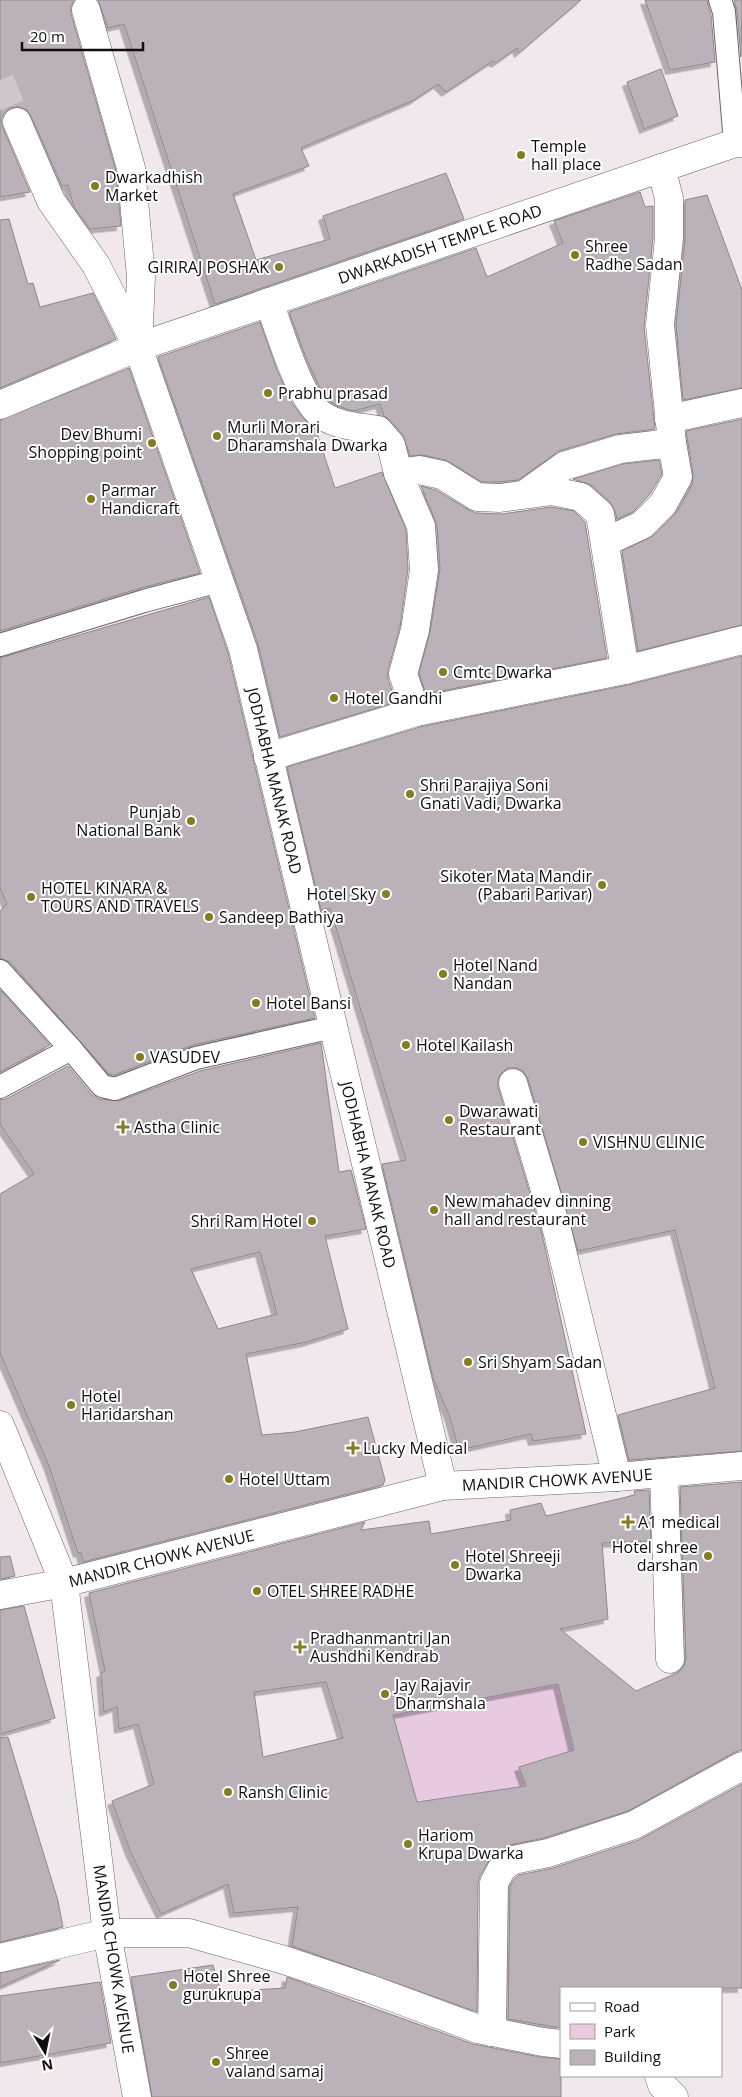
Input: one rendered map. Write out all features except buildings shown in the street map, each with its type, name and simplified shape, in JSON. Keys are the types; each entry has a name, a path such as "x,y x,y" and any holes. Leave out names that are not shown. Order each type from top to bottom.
{"street":[{"path":"86,10 131,168 141,277 138,347"},
{"path":"17,122 51,201 96,265 138,347"},
{"name":"DWARKADISH TEMPLE ROAD","path":"0,405 138,347 738,143"},
{"path":"605,542 642,525 664,504 678,477 671,431 660,325 669,238 669,198 661,168"},
{"path":"270,302 303,392 320,414 339,424 378,430 391,444 398,473 421,526 424,570 415,630 403,674 416,712"},
{"name":"JODHABHA MANAK ROAD","path":"138,347 243,649 443,1486"},
{"path":"524,495 564,466 671,431 742,403"},
{"path":"398,473 419,470 442,475 477,497 500,498 552,490 581,497 600,514 624,670"},
{"path":"268,757 416,712 624,670 742,640"},
{"path":"513,1083 557,1230 617,1477"},
{"path":"0,1425 64,1583 0,1595"},
{"name":"MANDIR CHOWK AVENUE","path":"137,2097 107,1934 64,1583 443,1486 617,1477 742,1466"},
{"path":"664,1473 670,1659"},
{"path":"492,2032 494,1883 502,1868 513,1860 548,1853 634,1825 742,1766"},
{"path":"0,1958 107,1934 189,1933 284,1960 478,2029 560,2044"},
{"path":"659,2077 662,2085 674,2097"}],"lane":[{"path":"720,0 724,12 738,143"},
{"path":"0,645 220,581"},
{"path":"0,971 102,1086 115,1089 196,1058 333,1027"},
{"path":"0,1087 71,1049"}],"green space":[{"path":"558,1684 574,1750 519,1767 526,1786 417,1801 393,1715"}],"tunnel":[{"path":"0,80 17,122"}],"place":[{"name":"Temple hall place","path":"521,155"},
{"name":"Dwarkadhish Market","path":"95,186"},
{"name":"Shree Radhe Sadan","path":"575,255"},
{"name":"GIRIRAJ POSHAK","path":"279,267"},
{"name":"Prabhu prasad","path":"268,393"},
{"name":"Murli Morari Dharamshala Dwarka","path":"217,436"},
{"name":"Dev Bhumi Shopping point","path":"152,443"},
{"name":"Parmar Handicraft","path":"91,499"},
{"name":"Cmtc Dwarka","path":"443,672"},
{"name":"Hotel Gandhi","path":"334,698"},
{"name":"Shri Parajiya Soni Gnati Vadi, Dwarka","path":"410,794"},
{"name":"Punjab National Bank","path":"191,821"},
{"name":"Sikoter Mata Mandir (Pabari Parivar)","path":"602,885"},
{"name":"Hotel Sky","path":"386,894"},
{"name":"HOTEL KINARA & TOURS AND TRAVELS","path":"31,897"},
{"name":"Sandeep Bathiya","path":"209,917"},
{"name":"Hotel Nand Nandan","path":"443,974"},
{"name":"Hotel Bansi","path":"256,1003"},
{"name":"Hotel Kailash","path":"406,1045"},
{"name":"VASUDEV","path":"140,1057"},
{"name":"Dwarawati Restaurant","path":"449,1120"},
{"name":"Astha Clinic","path":"123,1127"},
{"name":"VISHNU CLINIC","path":"583,1142"},
{"name":"New mahadev dinning hall and restaurant","path":"434,1210"},
{"name":"Shri Ram Hotel","path":"312,1221"},
{"name":"Sri Shyam Sadan","path":"468,1362"},
{"name":"Hotel Haridarshan","path":"71,1405"},
{"name":"Lucky Medical","path":"353,1448"},
{"name":"Hotel Uttam","path":"229,1479"},
{"name":"A1 medical","path":"628,1522"},
{"name":"Hotel shree darshan","path":"708,1556"},
{"name":"Hotel Shreeji Dwarka","path":"455,1565"},
{"name":"OTEL SHREE RADHE","path":"257,1591"},
{"name":"Pradhanmantri Jan Aushdhi Kendrab","path":"300,1647"},
{"name":"Jay Rajavir Dharmshala","path":"385,1694"},
{"name":"Ransh Clinic","path":"228,1792"},
{"name":"Hariom Krupa Dwarka","path":"408,1844"},
{"name":"Hotel Shree gurukrupa","path":"173,1985"},
{"name":"Shree valand samaj","path":"216,2062"}]}
